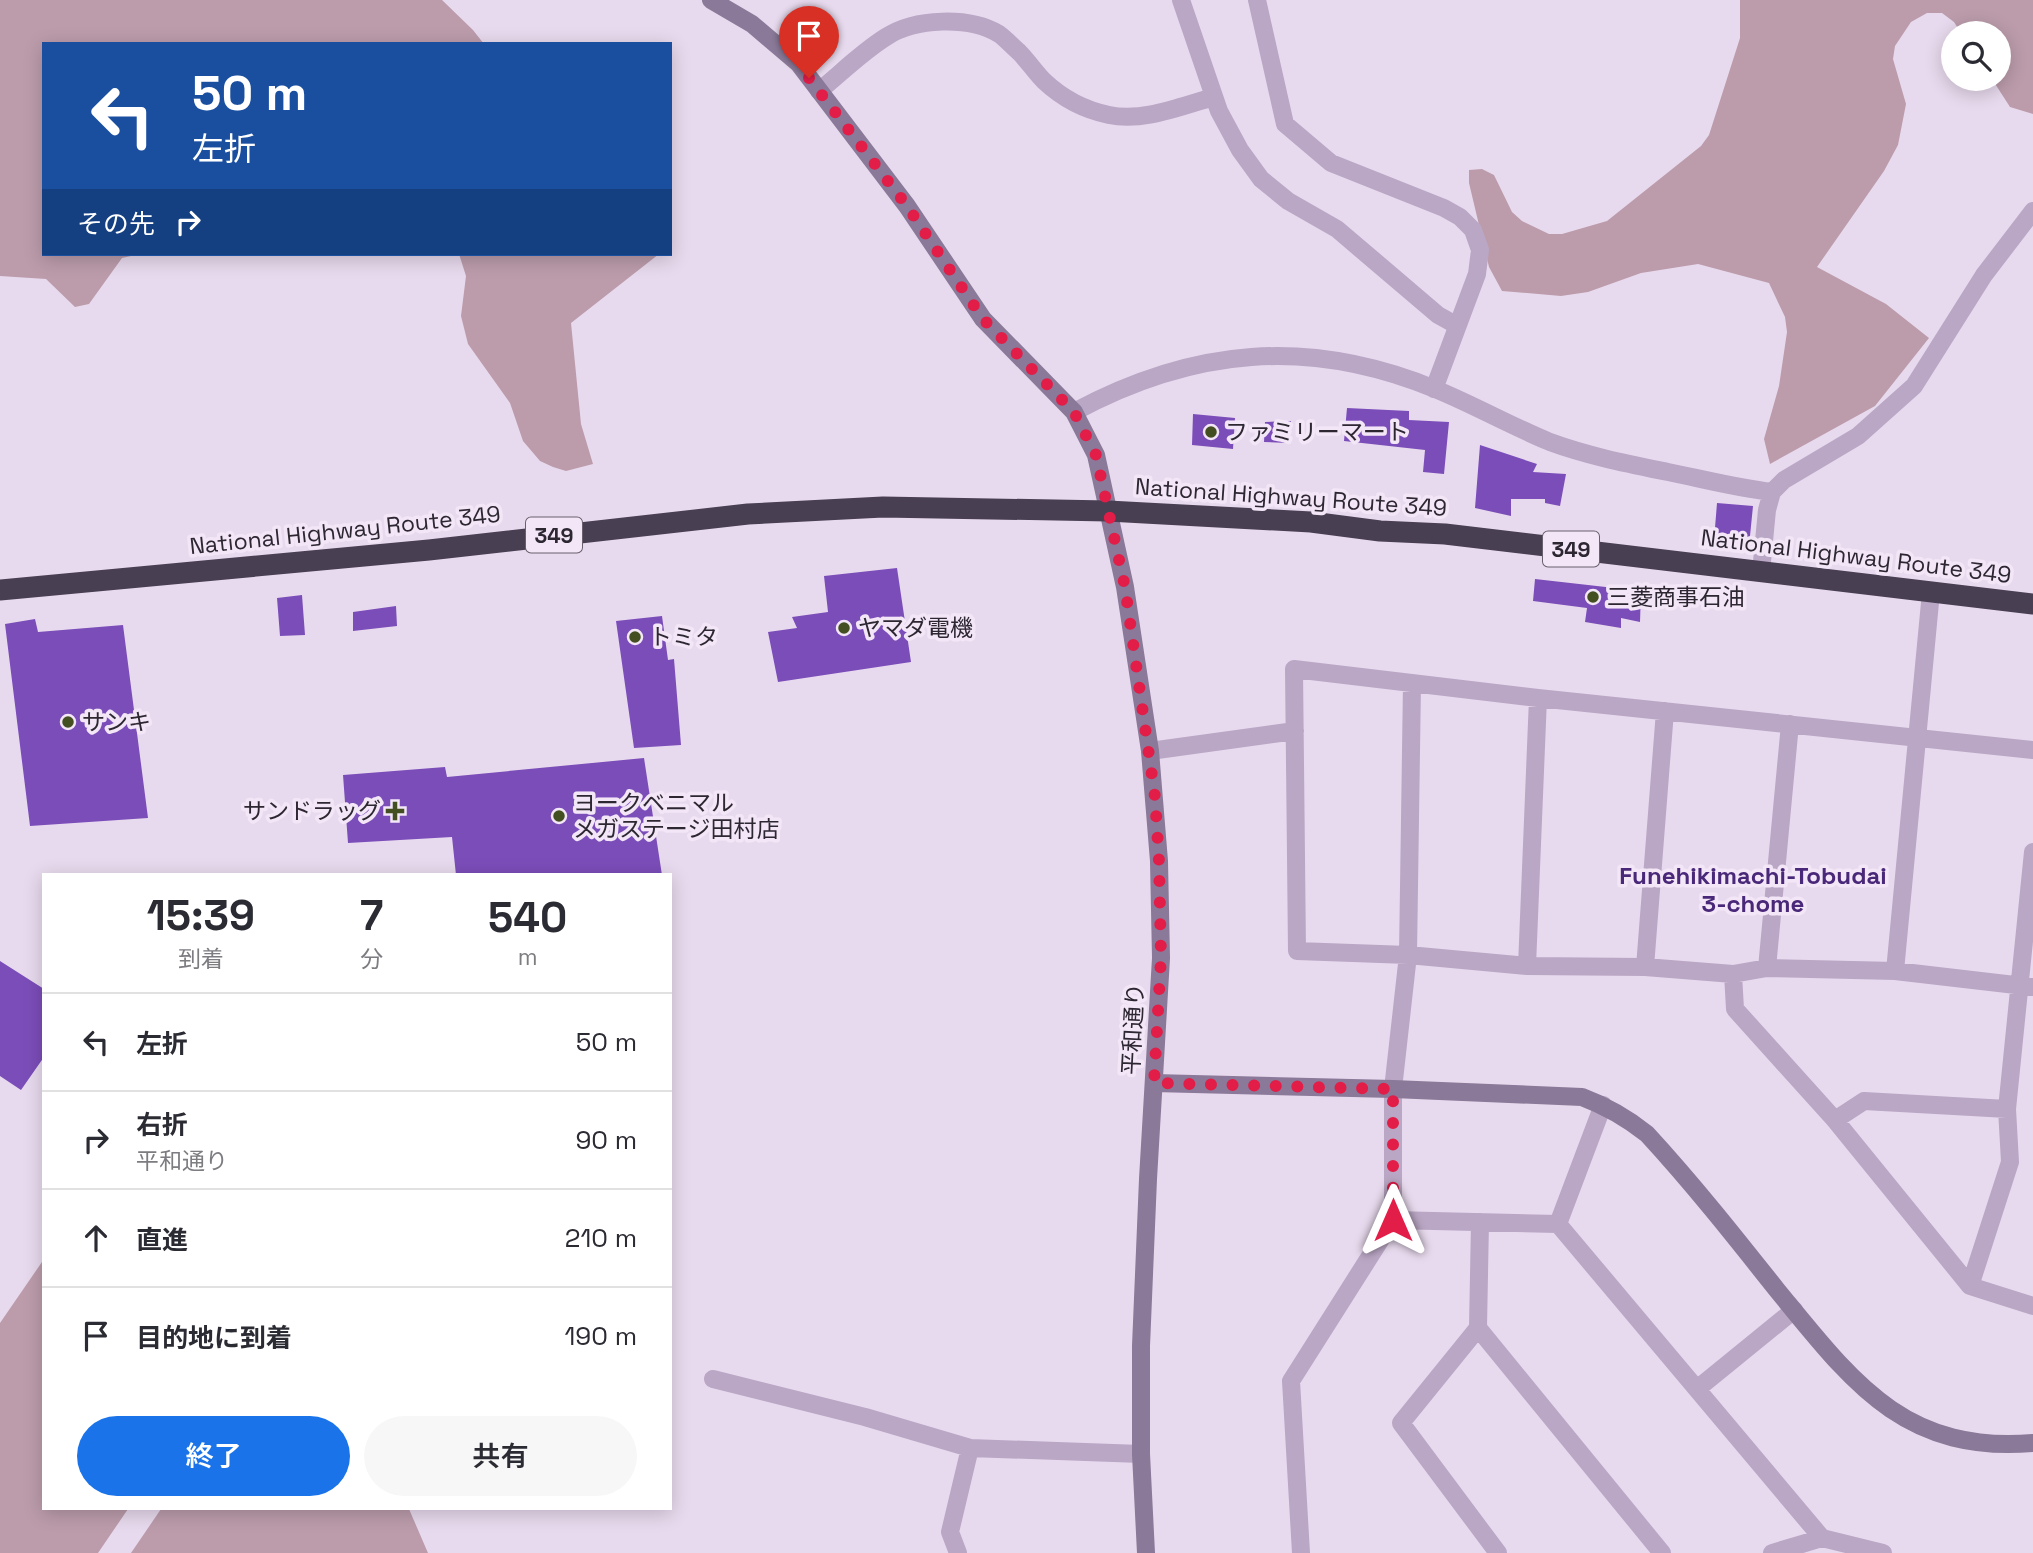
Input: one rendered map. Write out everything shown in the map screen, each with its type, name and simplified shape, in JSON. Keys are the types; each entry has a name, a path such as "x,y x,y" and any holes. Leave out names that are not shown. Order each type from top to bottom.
{"highway":[{"name":"National Highway Route 349","path":"0,590 429,550 748,514 895,507 1108,510 1311,522 1380,531 1445,534 2033,604"}],"street":[{"name":"平和通り","path":"711,0 752,24 799,64 907,206 983,319 1074,412 1096,455 1125,587 1150,751 1159,861 1161,958 1142,1290 1141,1454 1146,1553"},
{"path":"1181,0 1214,97 1240,150 1261,179 1288,201 1338,229 1437,315 1456,325"},
{"path":"1257,0 1285,124 1331,163 1444,208 1460,217 1472,230 1480,250 1477,274 1434,389"},
{"path":"819,91 886,37 902,28 942,22 964,22 999,34 1043,80 1064,97 1087,109 1112,116 1140,116 1214,97"},
{"path":"1761,572 1767,510 1772,492 1784,480 1858,436 1914,386 1984,275 2033,211"},
{"path":"1074,412 1147,377 1186,366 1256,355 1307,357 1357,365 1434,389 1551,442 1619,461 1772,492"},
{"path":"1895,971 1931,592"},
{"path":"2026,987 1895,971 1767,968 1733,974 1645,967 1527,965 1408,955 1297,951 1294,669 1538,698 2033,750"},
{"path":"1303,1551 1291,1381 1393,1220 1393,1089 1408,955 1412,683"},
{"path":"1527,965 1538,698"},
{"path":"1645,967 1665,711"},
{"path":"1767,968 1790,724"},
{"path":"1150,751 1295,731"},
{"path":"1970,1286 2010,1161 2007,1109 2026,987 2033,852"},
{"path":"1733,974 1735,1009 1835,1120 1970,1286 2033,1306"},
{"path":"1154,1083 1582,1097 1602,1105 1647,1134 1844,1370 1868,1394 1895,1414 1945,1437 1994,1443 2033,1443"},
{"path":"1835,1120 1864,1101 2007,1109"},
{"path":"1558,1224 1602,1105"},
{"path":"1393,1220 1558,1224 1822,1538"},
{"path":"1480,1222 1478,1328 1401,1423 1499,1553"},
{"path":"1697,1389 1794,1310"},
{"path":"1478,1328 1662,1553"},
{"path":"713,1379 864,1417 970,1448 1141,1454"},
{"path":"958,1553 950,1532 970,1448"},
{"path":"1772,1553 1822,1538 1883,1553"}],"shaded area":[{"path":"0,0 442,0 482,42 42,42 42,256 131,256 122,258 89,304 75,307 46,279 0,276"},
{"path":"1740,0 2033,0 2033,114 2010,107 2000,91 2011,91 2011,21 1953,21 1942,13 1927,13 1911,22 1895,46 1893,59 1906,104 1898,145 1884,171 1817,267 1886,304 1929,338 1875,406 1770,464 1764,439 1779,386 1787,332 1785,317 1769,283 1698,264 1641,273 1588,292 1561,296 1502,291 1489,267 1469,183 1469,170 1482,169 1494,175 1512,212 1522,221 1549,234 1562,234 1607,221 1701,146 1709,135 1740,38"},
{"path":"460,256 656,256 571,323 581,424 593,464 566,471 553,467 540,461 523,441 510,403 468,344 461,316 466,276"},
{"path":"42,1262 42,1510 127,1510 98,1553 0,1553 0,1323"},
{"path":"160,1510 409,1510 428,1553 131,1553"}],"building":[{"path":"1347,408 1409,411 1409,420 1449,422 1444,474 1423,472 1425,450 1344,441"},
{"path":"1193,414 1235,418 1233,449 1192,445"},
{"path":"1291,421 1289,443 1264,442 1265,422"},
{"path":"1480,445 1537,464 1533,472 1566,474 1560,506 1545,503 1545,499 1511,499 1511,516 1475,508"},
{"path":"1717,503 1753,506 1749,546 1714,540"},
{"path":"897,568 911,662 778,682 768,632 797,628 792,617 828,612 824,576"},
{"path":"1535,579 1641,591 1640,622 1621,618 1621,628 1585,622 1587,608 1533,601"},
{"path":"302,595 305,635 280,636 277,598"},
{"path":"396,606 397,626 353,631 353,612"},
{"path":"662,616 668,660 674,659 681,745 634,748 616,621"},
{"path":"35,619 38,632 123,625 148,818 30,826 5,624"},
{"name":"ヨークベニマル メガステージ田村店","path":"644,758 662,873 456,873 452,837 348,843 343,775 445,767 447,777"},
{"path":"0,961 42,988 42,1060 21,1090 0,1076"}],"place":[{"name":"ファミリーマート","path":"1211,432"},
{"name":"三菱商事石油","path":"1593,597"},
{"name":"ヤマダ電機","path":"844,628"},
{"name":"トミタ","path":"635,637"},
{"name":"サンキ","path":"68,722"},
{"name":"サンドラッグ","path":"395,811"},
{"name":"ヨークベニマル メガステージ田村店","path":"559,816"}],"district":[{"name":"Funehikimachi-Tobudai 3-chome","path":"1753,889"}],"route":[{"path":"809,78 907,206 983,319 1074,412 1096,455 1125,587 1155,797 1161,958 1154,1083 1393,1089 1393,1220"}]}
